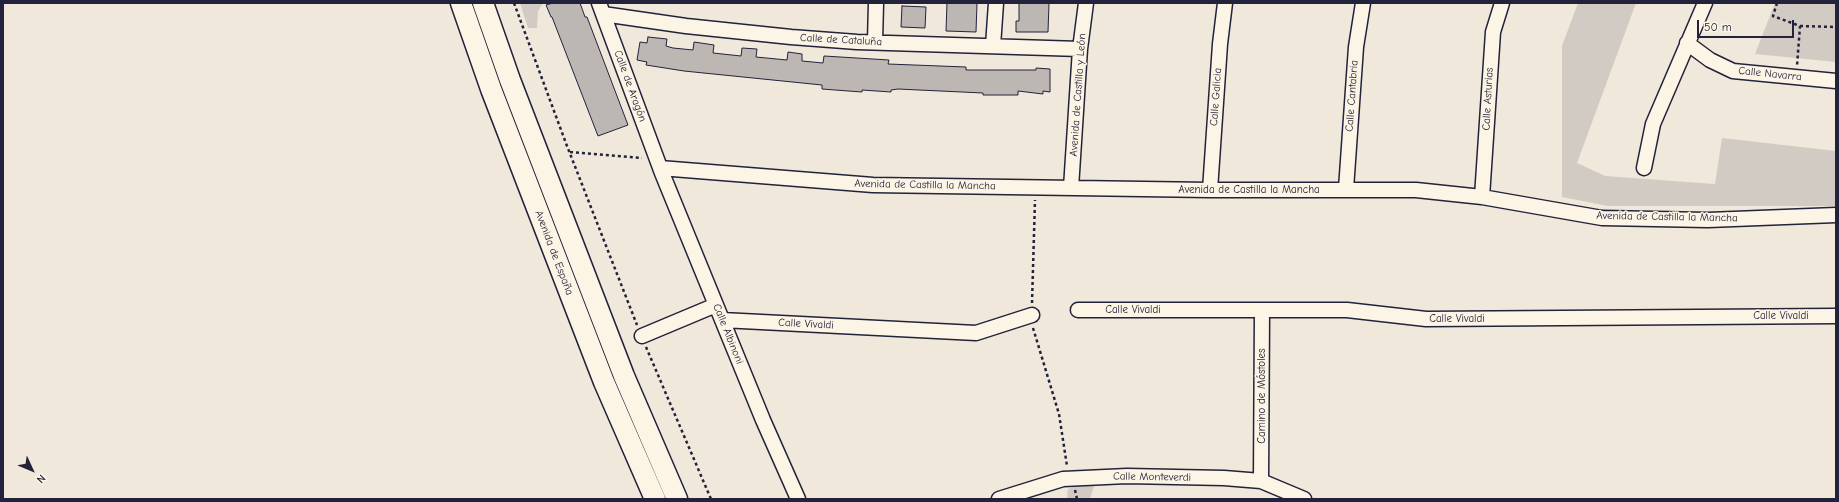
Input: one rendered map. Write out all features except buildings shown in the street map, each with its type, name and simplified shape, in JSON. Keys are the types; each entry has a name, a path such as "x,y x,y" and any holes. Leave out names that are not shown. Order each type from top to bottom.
{"main road":[{"name":"Avenida de España","path":"461,3 491,89 604,382 656,499"},
{"name":"Avenida de España","path":"483,3 510,80 621,368 677,499"}],"street":[{"path":"874,42 876,3"},
{"path":"993,46 996,3"},
{"name":"Avenida de Castilla y León","path":"1071,188 1080,49 1086,3"},
{"name":"Calle Galicia","path":"1210,190 1220,44 1225,3"},
{"name":"Calle Cantabria","path":"1346,189 1356,47 1363,3"},
{"name":"Calle Asturias","path":"1482,197 1492,39 1502,3"},
{"path":"1644,168 1653,124 1705,3"},
{"name":"Calle de Cataluña","path":"601,8 686,26 791,37 874,42 1080,49"},
{"name":"Calle de Aragón","path":"601,8 659,164"},
{"name":"Calle Navarra","path":"1687,43 1710,60 1734,71 1836,81"},
{"name":"Avenida de Castilla la Mancha","path":"659,164 873,185 1210,190 1416,190 1482,197 1602,218 1708,220 1836,215"},
{"name":"Calle Albinoni","path":"659,164 762,420 798,499"},
{"path":"642,336 716,305"},
{"name":"Calle Vivaldi","path":"1078,310 1347,310 1426,319 1836,316"},
{"name":"Camino de Móstoles","path":"1262,311 1262,481"},
{"name":"Calle Vivaldi","path":"722,320 976,333 1032,315"},
{"name":"Calle Monteverdi","path":"999,499 1063,479 1127,476 1224,478 1262,481 1304,499"}],"path":[{"path":"514,3 569,152 642,336 711,499"},
{"path":"1777,3 1773,16 1800,26 1836,26"},
{"path":"1796,77 1800,26"},
{"path":"569,152 659,164"},
{"path":"1035,187 1033,326 1059,414 1067,467"},
{"path":"1074,489 1077,499"}],"shaded area":[{"path":"520,3 543,3 538,11 537,28 528,28"},
{"path":"1578,3 1636,3 1577,163 1605,176 1715,184 1722,138 1836,151 1836,206 1608,206 1562,197 1562,46"},
{"path":"1775,3 1836,3 1836,62 1755,54"},
{"path":"1076,486 1094,486 1090,499 1067,499 1068,489"}]}
